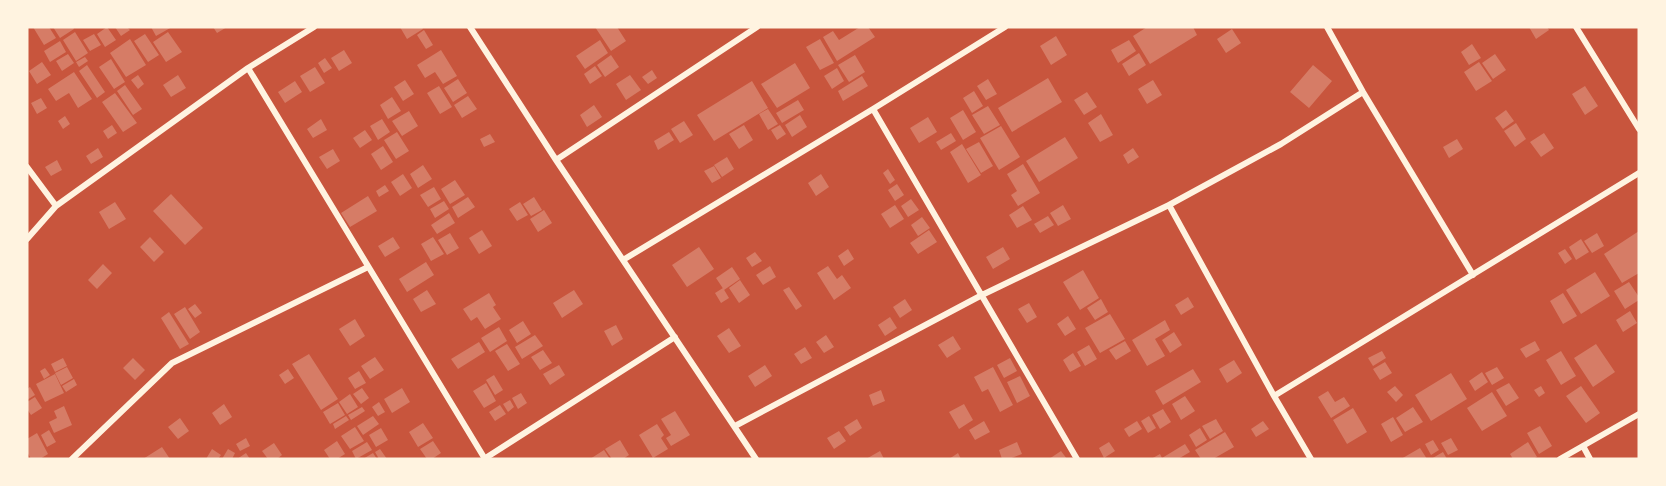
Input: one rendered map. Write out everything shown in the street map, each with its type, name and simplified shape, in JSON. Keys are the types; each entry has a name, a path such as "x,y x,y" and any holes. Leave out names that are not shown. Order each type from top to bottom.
{"street":[{"path":"27,239 56,206 248,68 314,27"},
{"path":"470,27 756,459"},
{"path":"556,160 757,27"},
{"path":"623,260 1005,27"},
{"path":"1327,27 1363,92 1473,275"},
{"path":"1576,27 1639,129"},
{"path":"248,68 484,459 675,337"},
{"path":"735,426 982,296 1169,205 1281,144 1363,92"},
{"path":"873,109 1077,459"},
{"path":"27,167 56,206"},
{"path":"1274,396 1639,173"},
{"path":"1169,205 1311,459"},
{"path":"72,459 172,363 368,267"},
{"path":"1560,459 1639,414"},
{"path":"1583,446 1590,459"}],"building":[{"path":"33,27 49,27 56,38 44,45"},
{"path":"53,27 73,27 74,29 60,38"},
{"path":"107,27 116,40 105,47 97,34"},
{"path":"115,27 127,27 130,30 121,36"},
{"path":"151,27 172,27 156,36"},
{"path":"213,27 227,27 217,33"},
{"path":"400,27 422,27 423,29 407,39"},
{"path":"595,27 617,27 626,41 611,51"},
{"path":"860,27 868,27 875,37 837,61 823,37 833,31 839,40"},
{"path":"1147,27 1193,27 1197,35 1150,64 1133,36"},
{"path":"1529,27 1547,27 1549,30 1536,39"},
{"path":"1232,29 1241,43 1226,53 1217,39"},
{"path":"424,30 433,45 426,49 417,35"},
{"path":"75,32 88,53 76,61 63,40"},
{"path":"168,32 182,52 166,62 153,42"},
{"path":"94,34 101,45 90,51 83,40"},
{"path":"145,34 159,55 148,62 134,41"},
{"path":"1056,36 1067,55 1051,65 1040,46"},
{"path":"130,39 146,65 126,77 110,53"},
{"path":"820,39 834,63 820,70 806,47"},
{"path":"600,40 608,53 585,69 576,56"},
{"path":"1129,40 1136,51 1118,63 1111,50"},
{"path":"60,41 66,52 50,62 44,51"},
{"path":"1472,44 1481,58 1469,65 1461,52"},
{"path":"344,50 352,63 339,71 331,58"},
{"path":"441,50 457,76 443,84 435,72 425,78 417,65"},
{"path":"1139,53 1146,65 1129,76 1122,64"},
{"path":"68,54 74,63 62,71 56,61"},
{"path":"1495,54 1506,70 1493,79 1482,63"},
{"path":"611,55 619,67 605,77 597,65"},
{"path":"855,55 865,72 849,82 838,65"},
{"path":"85,57 88,61 79,67 76,62"},
{"path":"325,58 332,68 324,73 318,63"},
{"path":"111,59 125,82 114,89 99,67"},
{"path":"42,62 51,75 37,84 29,71"},
{"path":"1479,62 1492,81 1476,91 1464,72"},
{"path":"795,63 810,88 777,108 761,84"},
{"path":"87,65 105,92 97,98 79,71"},
{"path":"1313,65 1332,81 1309,108 1290,92"},
{"path":"595,66 602,76 590,84 584,74"},
{"path":"315,67 325,83 310,92 300,76"},
{"path":"837,68 844,81 832,89 824,76"},
{"path":"652,70 657,78 648,84 642,77"},
{"path":"74,72 92,99 78,108 69,93 56,101 48,89"},
{"path":"138,75 144,84 138,89 131,80"},
{"path":"178,75 186,88 171,97 163,85"},
{"path":"630,75 641,90 626,100 616,84"},
{"path":"862,76 868,86 843,101 838,91"},
{"path":"1048,78 1062,102 1012,132 998,108"},
{"path":"458,79 467,93 453,102 444,88"},
{"path":"988,79 997,94 986,100 977,86"},
{"path":"405,80 414,94 403,101 394,87"},
{"path":"1153,80 1162,95 1147,104 1138,89"},
{"path":"295,81 302,92 285,103 278,92"},
{"path":"752,81 768,108 714,141 697,115"},
{"path":"125,85 142,109 133,115 117,91"},
{"path":"439,86 452,107 440,114 427,93"},
{"path":"1585,86 1598,106 1585,115 1572,94"},
{"path":"974,91 983,106 972,113 963,98"},
{"path":"1087,92 1097,107 1084,115 1074,100"},
{"path":"115,93 137,123 123,132 102,102"},
{"path":"468,96 477,109 462,118 454,105"},
{"path":"392,97 401,111 388,119 380,105"},
{"path":"41,98 47,108 37,114 31,103"},
{"path":"798,100 804,110 782,123 776,113"},
{"path":"594,105 602,117 587,127 580,115"},
{"path":"988,106 1000,125 984,134 972,115"},
{"path":"768,109 778,124 768,130 759,114"},
{"path":"963,110 976,132 963,140 950,118"},
{"path":"1506,110 1514,121 1503,129 1495,118"},
{"path":"409,111 418,126 402,136 392,121"},
{"path":"1101,114 1113,135 1100,142 1088,123"},
{"path":"800,115 807,127 792,137 785,125"},
{"path":"65,116 70,124 63,129 58,121"},
{"path":"928,117 937,132 919,143 910,128"},
{"path":"321,119 327,130 313,138 307,129"},
{"path":"382,119 390,132 378,140 370,126"},
{"path":"684,121 693,135 680,143 671,129"},
{"path":"1516,123 1526,139 1515,147 1504,131"},
{"path":"112,125 117,133 108,139 103,131"},
{"path":"744,125 753,140 739,149 729,134"},
{"path":"780,125 786,134 777,140 771,130"},
{"path":"1001,126 1020,157 999,170 980,138"},
{"path":"365,130 372,140 360,148 353,138"},
{"path":"397,132 409,151 396,159 384,140"},
{"path":"669,132 674,140 658,150 654,141"},
{"path":"951,133 956,141 941,150 936,142"},
{"path":"1544,133 1554,148 1541,157 1530,142"},
{"path":"490,134 495,142 484,147 480,139"},
{"path":"1065,137 1078,158 1039,182 1026,161"},
{"path":"1457,139 1463,149 1449,158 1443,147"},
{"path":"979,142 993,166 981,173 966,149"},
{"path":"962,144 981,175 968,183 950,152"},
{"path":"383,146 393,162 381,170 371,154"},
{"path":"98,148 103,157 91,164 86,156"},
{"path":"1133,148 1139,157 1128,164 1123,155"},
{"path":"333,149 340,161 327,169 319,157"},
{"path":"727,157 734,169 722,177 714,165"},
{"path":"57,160 62,170 51,176 45,167"},
{"path":"1023,164 1040,193 1018,206 1011,195 1017,191 1007,174"},
{"path":"423,165 432,179 418,188 410,174"},
{"path":"714,166 721,178 712,183 704,171"},
{"path":"888,169 895,180 890,184 883,173"},
{"path":"403,174 412,188 400,196 391,182"},
{"path":"821,174 829,187 816,196 808,183"},
{"path":"455,180 465,195 450,204 441,189"},
{"path":"897,184 904,195 895,201 888,190"},
{"path":"385,185 389,191 379,197 376,191"},
{"path":"434,187 441,199 428,207 420,195"},
{"path":"171,194 203,228 185,245 153,211"},
{"path":"368,196 377,211 350,227 341,213"},
{"path":"468,197 475,207 458,218 452,207"},
{"path":"534,197 542,210 531,216 523,204"},
{"path":"911,199 919,210 908,217 901,206"},
{"path":"444,201 449,209 435,218 430,209"},
{"path":"115,202 126,219 109,229 99,212"},
{"path":"520,202 528,215 517,221 509,209"},
{"path":"895,205 904,219 890,228 881,214"},
{"path":"1063,205 1071,219 1058,226 1050,213"},
{"path":"1023,206 1032,220 1017,228 1009,215"},
{"path":"544,210 552,223 538,232 530,219"},
{"path":"449,213 455,223 437,234 431,225"},
{"path":"1048,216 1054,225 1040,233 1034,224"},
{"path":"922,217 930,228 918,236 911,225"},
{"path":"482,230 492,246 479,254 469,238"},
{"path":"929,230 937,242 918,254 910,243"},
{"path":"1639,231 1639,273 1622,283 1604,254"},
{"path":"450,233 459,248 447,255 438,240"},
{"path":"1597,233 1604,246 1592,253 1584,241"},
{"path":"150,237 164,252 154,262 140,247"},
{"path":"393,237 400,248 385,257 378,246"},
{"path":"433,237 444,254 431,261 421,244"},
{"path":"1581,239 1589,252 1576,260 1569,247"},
{"path":"699,247 714,269 687,287 672,265"},
{"path":"1003,247 1010,259 993,269 986,257"},
{"path":"848,249 854,259 844,266 838,256"},
{"path":"1565,249 1572,259 1565,264 1558,253"},
{"path":"755,252 762,261 752,267 746,258"},
{"path":"426,262 434,275 407,292 399,279"},
{"path":"103,264 112,273 97,289 88,280"},
{"path":"770,266 776,277 763,285 756,275"},
{"path":"828,266 837,279 842,275 851,288 834,300 817,273"},
{"path":"732,267 740,279 724,290 716,278"},
{"path":"1083,270 1099,298 1080,310 1063,282"},
{"path":"1595,272 1610,296 1581,314 1566,290"},
{"path":"740,280 750,295 739,303 729,288"},
{"path":"1629,282 1639,300 1625,309 1614,291"},
{"path":"789,287 802,306 796,310 783,290"},
{"path":"723,288 729,298 721,303 715,293"},
{"path":"427,290 436,304 421,312 413,299"},
{"path":"574,290 583,304 562,318 553,303"},
{"path":"489,293 496,305 493,307 501,319 485,329 477,317 471,321 463,309"},
{"path":"1563,293 1577,316 1563,324 1550,301"},
{"path":"1188,297 1194,307 1181,315 1175,305"},
{"path":"905,299 912,310 900,318 893,307"},
{"path":"1101,299 1108,312 1095,320 1087,308"},
{"path":"1029,303 1037,317 1027,323 1018,309"},
{"path":"195,304 202,313 195,318 188,309"},
{"path":"185,307 200,332 190,339 174,314"},
{"path":"1630,311 1637,323 1623,332 1616,320"},
{"path":"169,312 189,344 180,349 161,318"},
{"path":"1110,314 1125,339 1100,353 1085,328"},
{"path":"1068,316 1076,329 1065,336 1057,324"},
{"path":"890,317 897,328 885,336 878,325"},
{"path":"355,319 365,336 350,346 339,329"},
{"path":"1165,320 1170,330 1155,339 1165,356 1147,366 1132,340"},
{"path":"523,321 531,334 517,343 509,330"},
{"path":"616,325 623,339 612,346 604,331"},
{"path":"499,327 507,341 490,352 481,338"},
{"path":"729,328 741,346 729,353 717,336"},
{"path":"1174,332 1182,345 1170,353 1162,340"},
{"path":"535,335 543,346 522,359 515,347"},
{"path":"826,335 834,347 824,353 816,342"},
{"path":"953,336 961,349 947,358 938,345"},
{"path":"1125,341 1131,351 1116,360 1109,350"},
{"path":"1535,341 1540,350 1526,358 1520,349"},
{"path":"479,342 485,352 458,369 451,359"},
{"path":"507,344 520,364 508,371 495,351"},
{"path":"1596,344 1615,372 1593,387 1574,358"},
{"path":"1089,345 1097,359 1085,366 1077,352"},
{"path":"805,347 812,358 801,364 794,354"},
{"path":"543,350 552,363 540,370 531,357"},
{"path":"1382,351 1386,358 1373,366 1368,358"},
{"path":"1561,351 1576,376 1561,385 1546,360"},
{"path":"1073,353 1081,366 1070,372 1063,360"},
{"path":"309,354 338,399 321,410 292,364"},
{"path":"375,357 384,370 370,379 361,366"},
{"path":"63,358 67,366 55,372 51,364"},
{"path":"133,358 145,370 135,380 123,368"},
{"path":"1010,358 1017,371 1004,378 997,365"},
{"path":"1234,360 1242,373 1227,383 1219,369"},
{"path":"1385,362 1392,373 1380,380 1373,369"},
{"path":"559,365 565,375 550,385 543,374"},
{"path":"765,365 772,376 755,387 748,376"},
{"path":"67,367 73,378 61,385 55,373"},
{"path":"993,367 1013,405 1000,412 988,389 982,392 974,377"},
{"path":"1497,367 1504,378 1492,385 1485,373"},
{"path":"45,368 50,375 44,379 40,371"},
{"path":"288,369 294,378 285,384 279,375"},
{"path":"1193,369 1201,382 1163,405 1155,391"},
{"path":"359,371 366,383 355,389 348,378"},
{"path":"1482,372 1488,382 1475,391 1469,381"},
{"path":"1451,373 1467,399 1431,421 1415,395"},
{"path":"55,374 64,393 45,402 36,384"},
{"path":"494,375 503,390 495,395 486,380"},
{"path":"1020,376 1030,396 1017,403 1007,382"},
{"path":"74,379 77,385 66,392 62,386"},
{"path":"486,383 496,401 484,408 473,391"},
{"path":"1509,383 1519,398 1506,406 1496,390"},
{"path":"1395,386 1403,395 1396,402 1387,392"},
{"path":"1541,386 1545,393 1539,397 1534,390"},
{"path":"1581,386 1600,413 1586,423 1566,396"},
{"path":"30,387 35,395 27,400 27,389"},
{"path":"362,388 369,398 361,404 353,394"},
{"path":"402,388 410,402 392,413 384,399"},
{"path":"881,390 885,401 873,406 869,395"},
{"path":"1328,391 1335,402 1344,397 1350,406 1331,418 1318,397"},
{"path":"1492,392 1507,416 1482,431 1467,408"},
{"path":"521,393 527,403 518,409 512,398"},
{"path":"350,394 358,407 347,414 339,402"},
{"path":"1185,396 1195,411 1181,420 1172,404"},
{"path":"35,397 42,408 31,415 27,409 27,402"},
{"path":"510,400 514,407 508,412 503,404"},
{"path":"379,402 385,412 378,416 372,407"},
{"path":"338,403 345,415 330,424 323,412"},
{"path":"224,404 232,417 220,425 212,413"},
{"path":"964,404 973,420 959,429 949,412"},
{"path":"500,405 506,414 495,421 489,412"},
{"path":"64,406 72,425 54,433 49,422 57,418 54,411"},
{"path":"362,407 365,411 351,420 348,415"},
{"path":"1413,407 1423,422 1405,432 1396,418"},
{"path":"1353,408 1367,432 1347,444 1333,420"},
{"path":"1163,409 1171,422 1160,429 1152,415"},
{"path":"675,411 690,435 671,446 666,438 671,435 661,419"},
{"path":"346,416 349,420 335,429 333,424"},
{"path":"373,416 379,424 363,435 357,426"},
{"path":"1149,416 1156,428 1148,433 1141,421"},
{"path":"1393,417 1403,435 1391,442 1381,424"},
{"path":"180,418 189,431 178,439 168,427"},
{"path":"857,419 862,428 850,436 844,427"},
{"path":"1216,419 1223,431 1210,439 1202,426"},
{"path":"984,421 990,432 975,440 969,430"},
{"path":"1137,421 1142,429 1129,437 1124,429"},
{"path":"1263,421 1269,429 1256,437 1251,429"},
{"path":"423,423 433,438 418,447 409,432"},
{"path":"657,424 664,435 661,438 668,449 653,458 639,435"},
{"path":"1540,426 1552,446 1539,454 1527,433"},
{"path":"355,427 364,441 350,449 341,436"},
{"path":"381,428 388,440 376,447 369,435"},
{"path":"1200,428 1207,440 1196,447 1189,435"},
{"path":"49,430 56,442 47,447 41,435"},
{"path":"839,431 846,441 834,449 827,438"},
{"path":"1225,432 1234,447 1213,459 1201,459 1195,450"},
{"path":"37,433 48,454 40,459 31,459 27,452 27,439"},
{"path":"246,438 250,446 240,451 236,444"},
{"path":"1451,438 1458,450 1448,455 1441,443"},
{"path":"620,440 629,455 623,459 612,459 605,449"},
{"path":"1433,440 1439,450 1431,455 1425,444"},
{"path":"337,441 345,454 337,459 330,459 324,450"},
{"path":"433,441 441,453 432,459 427,459 420,449"},
{"path":"367,442 372,450 356,459 352,451"},
{"path":"1017,442 1022,454 1002,459 999,450"},
{"path":"1109,442 1115,451 1104,458 1099,448"},
{"path":"1528,442 1537,457 1513,459 1510,454"},
{"path":"274,443 282,455 277,459 268,459 262,451"},
{"path":"1185,444 1190,452 1178,459 1151,459 1160,454 1162,458"},
{"path":"162,447 170,459 143,459"},
{"path":"1420,448 1427,459 1401,459"},
{"path":"212,449 221,455 218,459 206,459"},
{"path":"228,449 235,453 232,459 222,459"},
{"path":"380,449 387,459 379,459 375,452"},
{"path":"604,450 610,459 590,459"},
{"path":"880,451 884,459 866,459"},
{"path":"1061,451 1067,459 1049,459"},
{"path":"1443,452 1447,459 1431,459"},
{"path":"246,453 250,459 237,459"},
{"path":"373,453 377,459 363,459"},
{"path":"958,453 961,459 949,459"}]}
